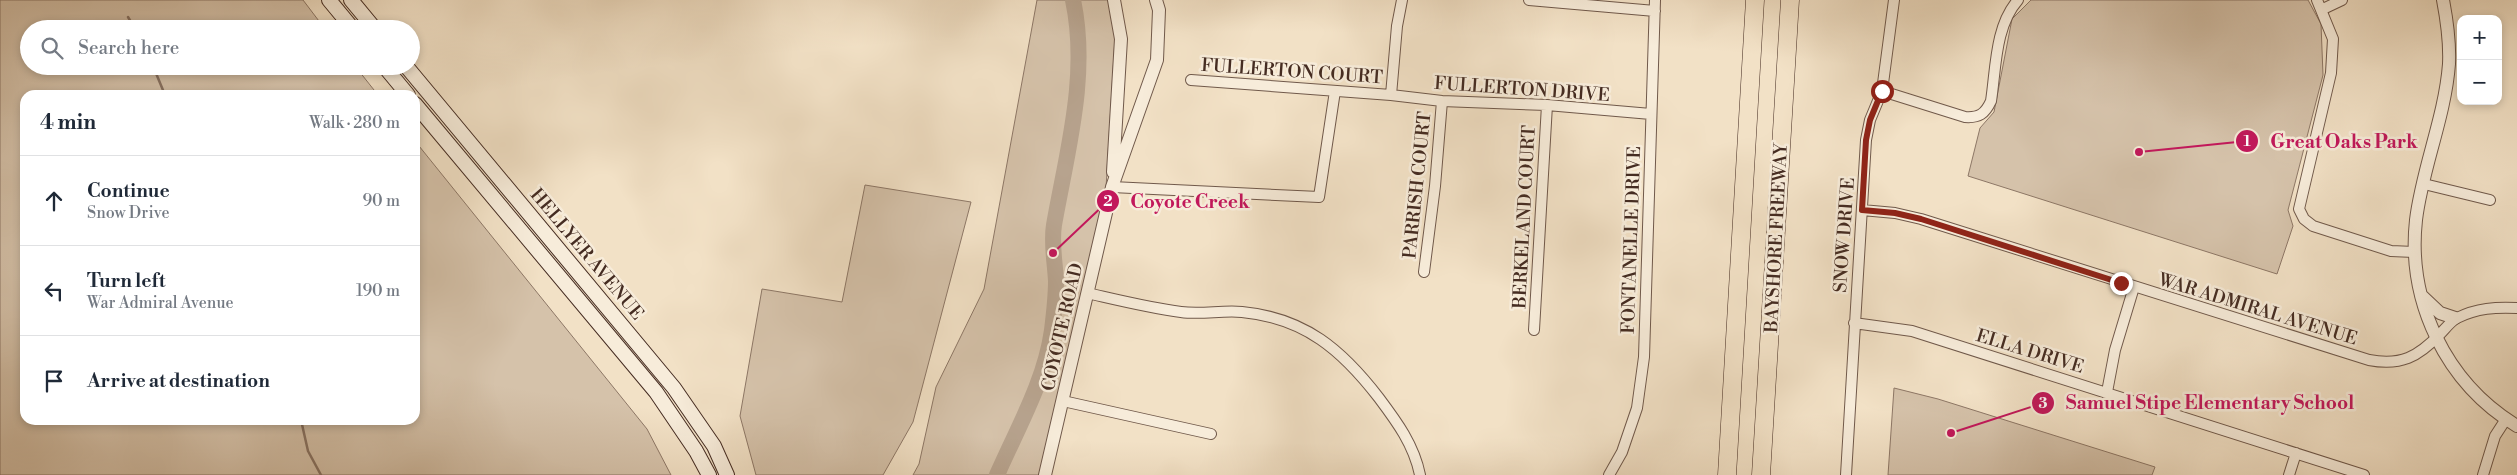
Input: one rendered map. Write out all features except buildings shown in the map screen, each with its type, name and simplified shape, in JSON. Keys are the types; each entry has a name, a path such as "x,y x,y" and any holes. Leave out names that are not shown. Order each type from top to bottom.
{"highway":[{"name":"BAYSHORE FREEWAY","path":"1727,475 1755,0"},
{"name":"BAYSHORE FREEWAY","path":"1761,475 1790,0"}],"main road":[{"path":"329,0 346,20"},
{"path":"351,0 368,20"},
{"path":"391,75 404,90"},
{"name":"HELLYER AVENUE","path":"414,75 679,395 714,446 727,475"},
{"name":"HELLYER AVENUE","path":"420,110 656,392 696,451 709,475"},
{"path":"509,217 522,205"}],"street":[{"name":"COYOTE ROAD","path":"1112,187 1121,39 1114,0"},
{"name":"COYOTE ROAD","path":"1045,475 1112,187 1158,60 1159,10 1156,0"},
{"path":"1391,95 1397,26 1402,0"},
{"path":"1529,0 1655,5"},
{"name":"SNOW DRIVE","path":"1846,475 1866,140 1870,120 1882,91 1894,0"},
{"path":"1882,91 1964,117 1977,118 1987,111 1991,101 2004,20 2018,0"},
{"path":"2342,0 2320,5 2333,39 2331,73 2300,209 2304,219 2312,226 2391,252 2414,252"},
{"path":"2443,0 2448,35 2449,64 2442,108 2416,218 2414,252 2422,296 2436,339 2461,379 2479,398 2512,423 2495,436 2483,475"},
{"name":"FONTANELLE DRIVE","path":"1609,475 1622,452 1638,408 1644,357 1655,5"},
{"name":"FULLERTON COURT","path":"1190,80 1391,95"},
{"path":"1112,187 1319,197 1335,91"},
{"name":"FULLERTON DRIVE","path":"1391,95 1442,101 1547,105 1651,114"},
{"name":"PARRISH COURT","path":"1424,272 1435,186 1442,101"},
{"name":"BERKELAND COURT","path":"1534,330 1547,105"},
{"path":"2424,184 2490,200"},
{"name":"WAR ADMIRAL AVENUE","path":"1862,210 1895,213 1921,219 2369,360 2385,363 2399,362 2423,352 2455,318 2491,306 2517,308"},
{"path":"2106,392 2115,350 2134,287"},
{"path":"1087,293 1180,312 1242,312 1284,321 1314,334 1342,354 1378,397 1405,435 1417,461 1420,475"},
{"path":"2422,296 2440,313 2455,318"},
{"name":"ELLA DRIVE","path":"1854,323 1912,331 2364,475"},
{"path":"1062,401 1211,434"},
{"path":"2289,475 2296,453"}],"shaded area":[{"path":"0,0 303,0 318,20 20,20 20,75 362,75 374,90 20,90 20,425 420,425 420,147 647,429 671,475 0,475"},
{"path":"1037,0 1108,0 1115,38 1106,188 1039,475 913,475 919,464 936,387 984,289"},
{"path":"2031,0 2308,0 2321,24 2323,75 2288,210 2293,226 2277,274 1968,176 1980,128 1994,112 2012,19"},
{"path":"865,185 971,202 913,422 883,475 756,475 740,416 762,289 842,302"},
{"path":"1894,388 1938,399 2155,467 2152,475 1888,475"}],"waterway":[{"path":"997,475 1037,386 1052,330 1056,281 1053,232 1070,141 1079,56 1073,0"},
{"path":"157,75 163,90"},
{"path":"302,425 308,451 321,475"}],"place":[{"name":"Great Oaks Park","path":"2139,152"},
{"name":"Coyote Creek","path":"1053,253"},
{"name":"Samuel Stipe Elementary School","path":"1951,433"}],"route":[{"path":"1882,91 1870,120 1866,140 1862,210 1895,213 1921,219 2121,283"}]}
